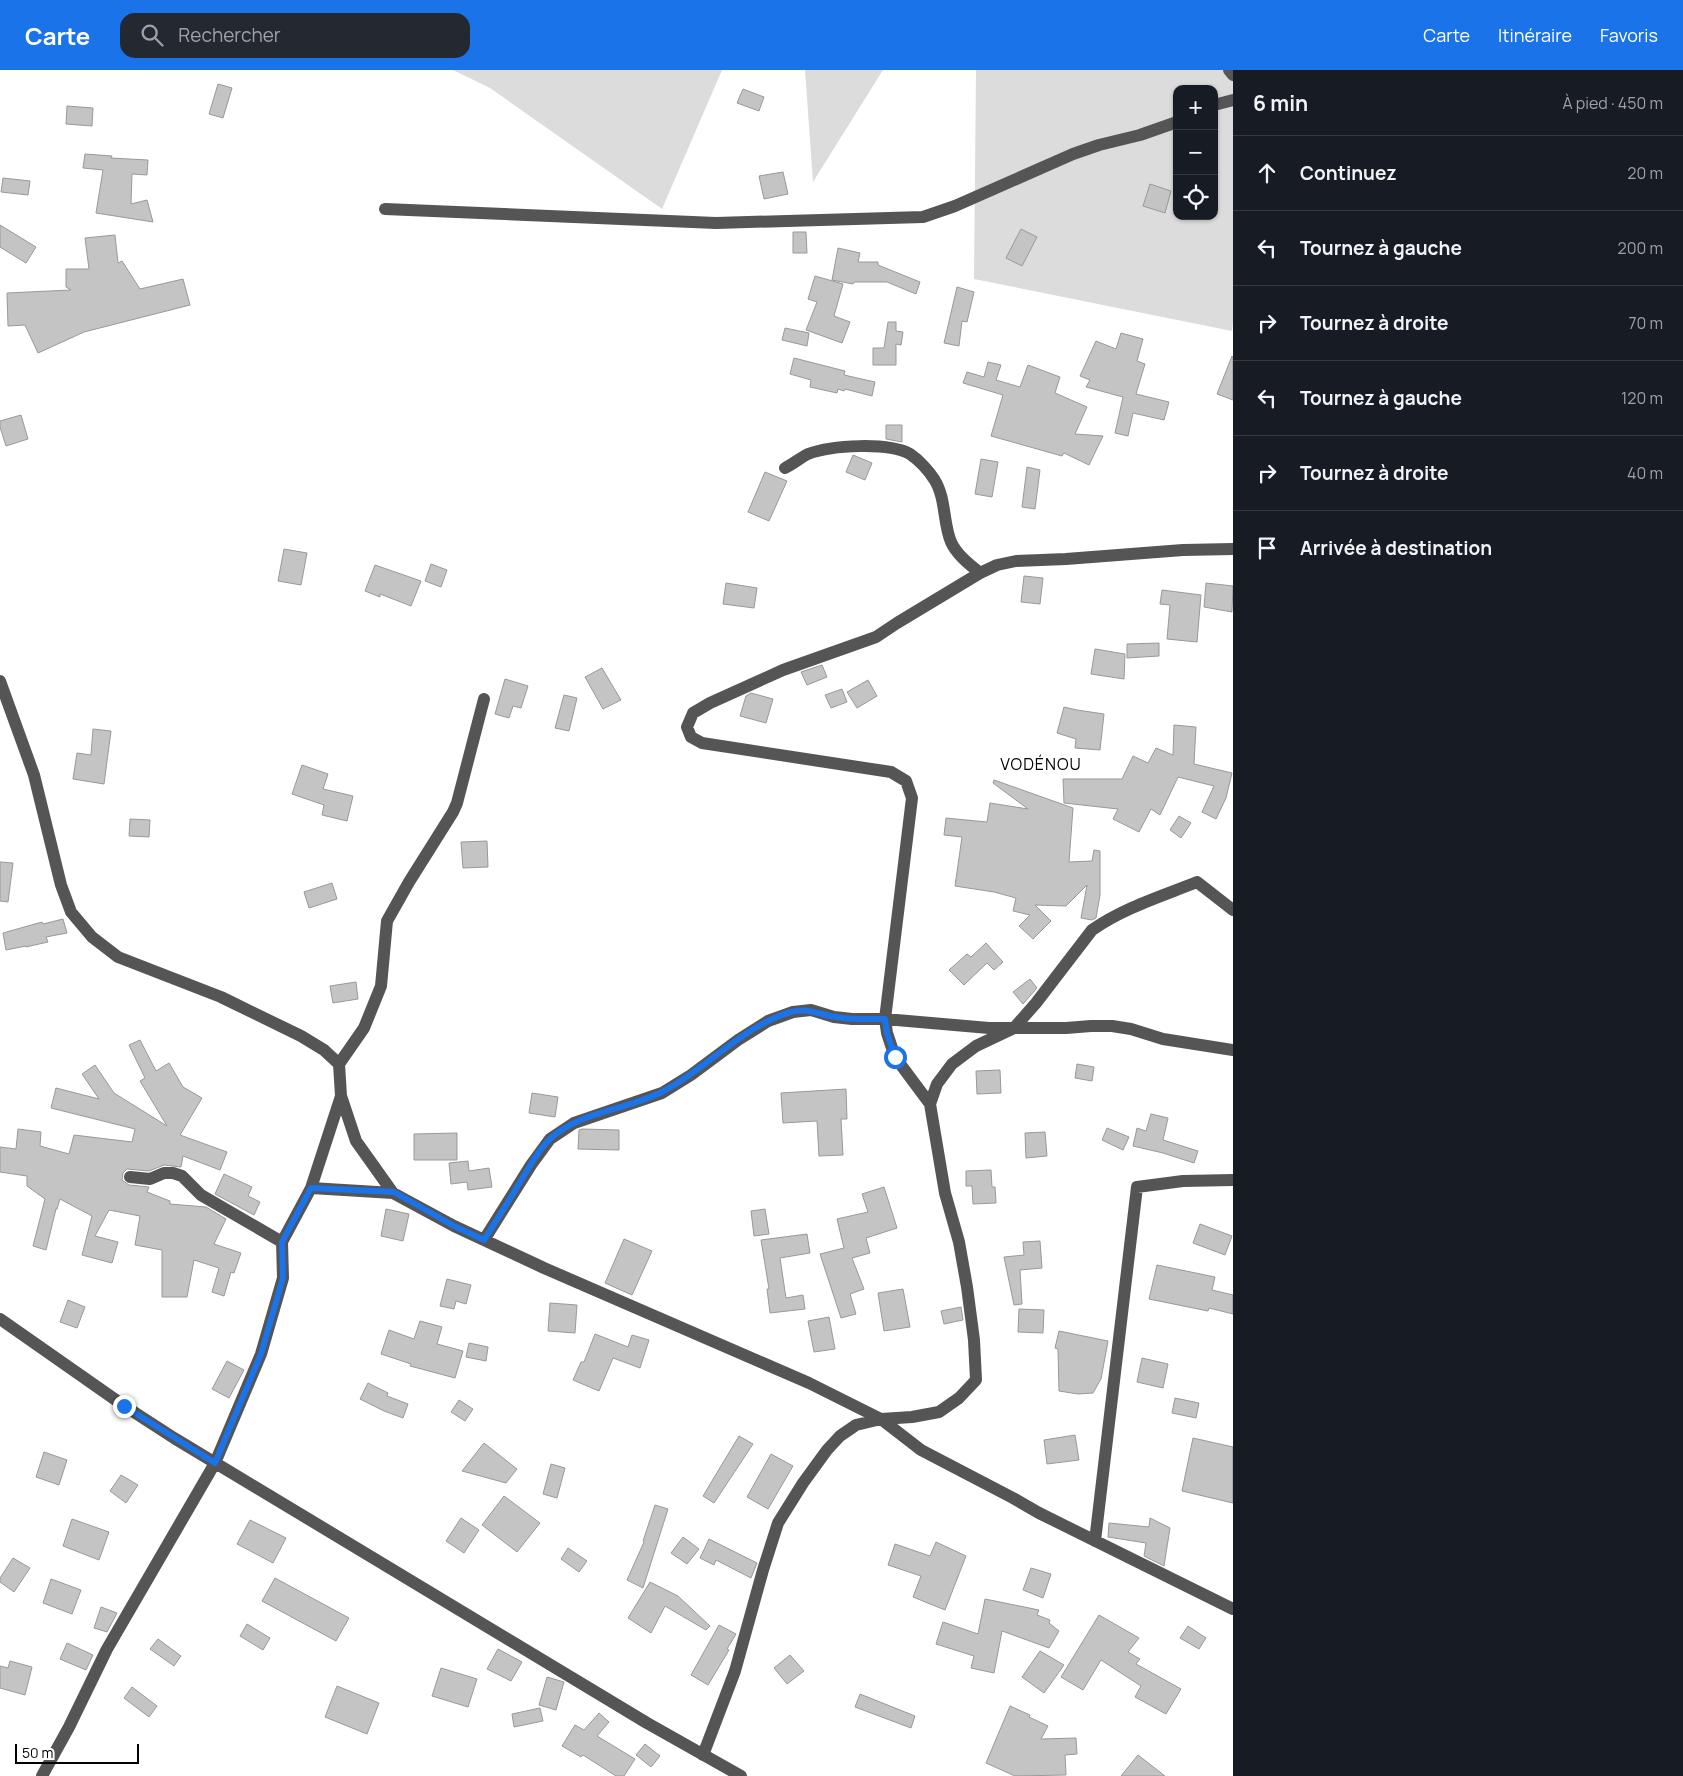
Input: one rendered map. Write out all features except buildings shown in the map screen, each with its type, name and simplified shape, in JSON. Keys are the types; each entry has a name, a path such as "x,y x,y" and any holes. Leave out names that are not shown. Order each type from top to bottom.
{"street":[{"path":"1228,70 1233,75"},
{"path":"1218,104 1233,100"},
{"path":"385,209 716,223 923,217 955,206 1073,154 1173,123"},
{"path":"785,468 808,455 827,449 887,447 910,454 921,463 935,480 941,496 951,542 959,554 980,573"},
{"path":"703,1755 735,1671 778,1523 803,1483 827,1450 840,1436 856,1425 881,1419 912,1418 939,1412 959,1398 976,1380 974,1340 959,1242 946,1192 930,1104 895,1057 887,1033 885,1019 912,798 906,781 891,772 702,743 691,737 688,727 693,713 710,702 783,670 876,637 980,573 997,566 1016,561 1183,550 1233,549"},
{"path":"0,681 34,775 61,885 71,912 92,937 118,957 221,997 301,1036 324,1050 339,1064"},
{"path":"484,699 453,812 409,882 388,921 381,986 364,1028 339,1064 341,1096 356,1142 394,1192 454,1226 544,1268 809,1383 881,1419 922,1450 1095,1541 1233,1609"},
{"path":"930,1104 937,1084 952,1064 976,1046 1014,1028 1036,1003 1092,930 1102,923 1149,901 1197,882 1233,910"},
{"path":"484,1240 531,1165 550,1139 574,1123 662,1093 691,1075 745,1035 768,1021 793,1012 811,1010 852,1020 885,1019 990,1028 1112,1026 1131,1029 1163,1039 1233,1050"},
{"path":"42,1776 69,1727 107,1649 215,1463 261,1354 283,1278 282,1242 311,1188 341,1096"},
{"path":"130,1177 150,1179 164,1173 182,1176 201,1195 282,1242"},
{"path":"1095,1541 1137,1187 1183,1181 1233,1180"},
{"path":"311,1188 394,1192"},
{"path":"0,1319 124,1406 215,1463 647,1723 741,1776"}],"shaded area":[{"path":"453,70 722,70 662,209 490,88"},
{"path":"805,70 883,70 813,182"},
{"path":"976,70 1233,70 1232,331 974,279"}],"district":[{"name":"VODÉNOU","path":"1041,764"}],"route":[{"path":"124,1406 215,1463 253,1369 261,1354 283,1278 282,1242 311,1188 394,1192 454,1226 484,1240 531,1165 550,1139 574,1123 662,1093 768,1021 793,1012 811,1010 852,1020 885,1019 887,1033 895,1057"}]}
